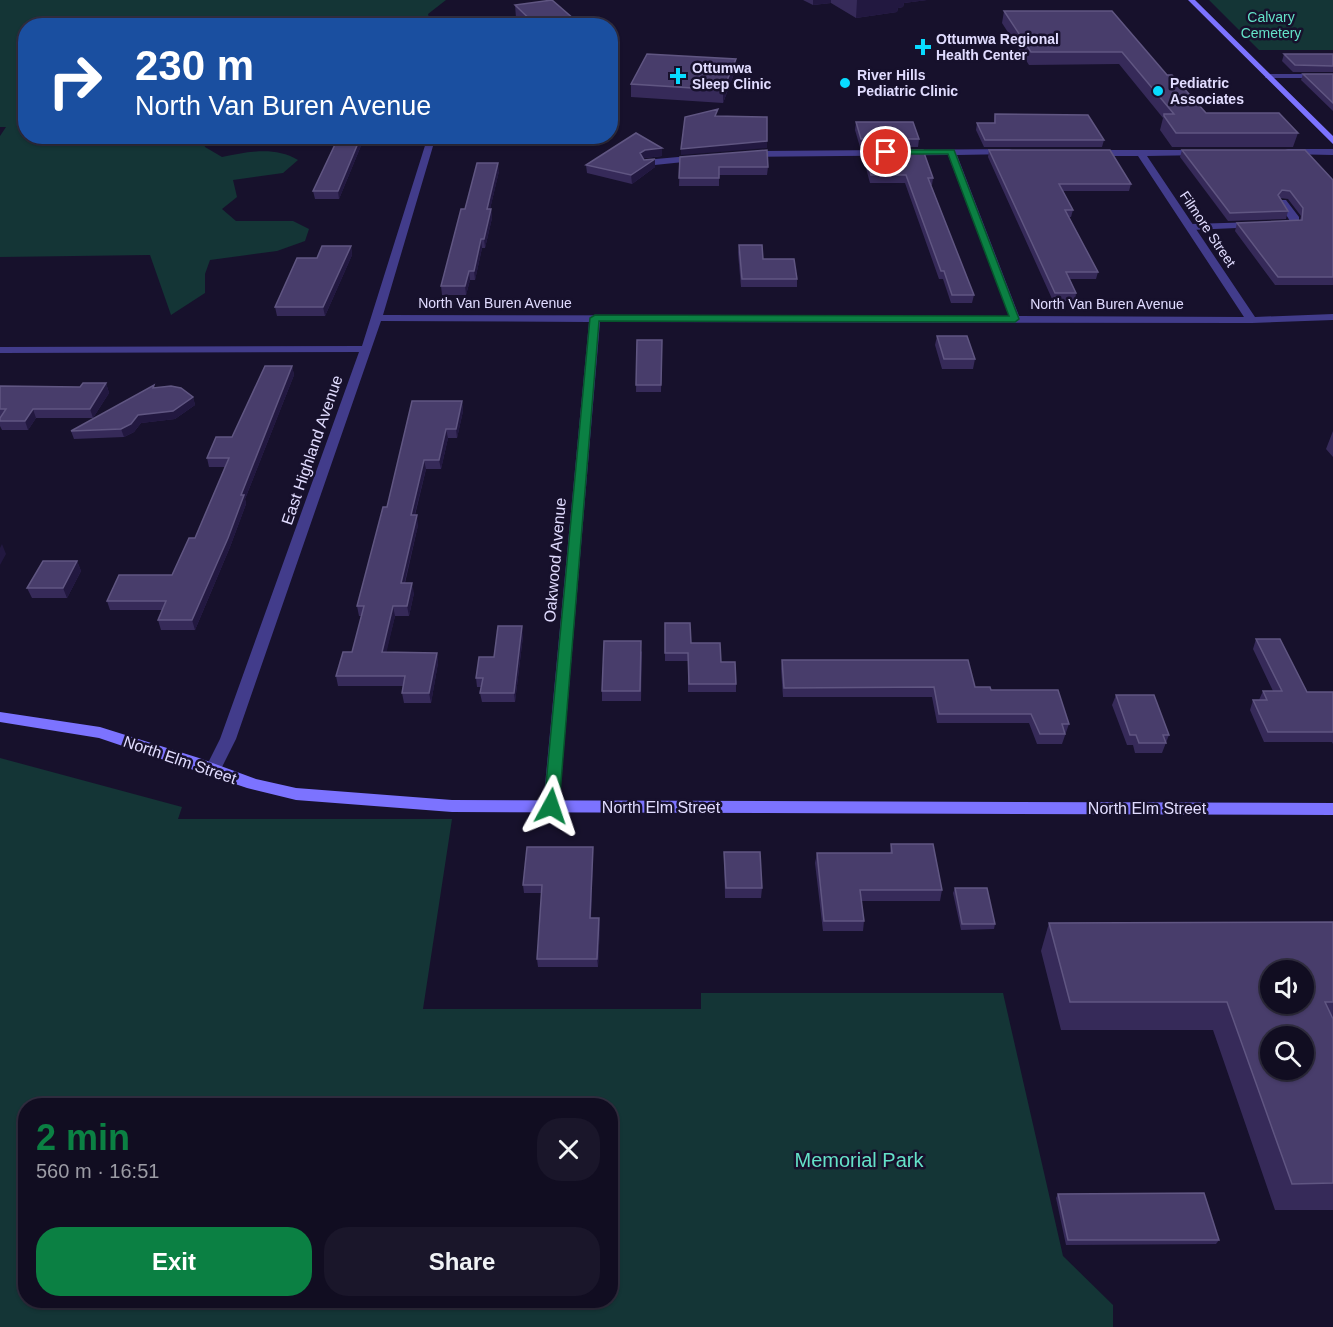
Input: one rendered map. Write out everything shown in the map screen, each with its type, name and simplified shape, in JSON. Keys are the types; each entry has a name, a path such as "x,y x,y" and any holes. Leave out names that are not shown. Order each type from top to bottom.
{"street":[{"path":"1191,0 1329,134 1333,141"},
{"path":"1268,76 1333,76"},
{"name":"East Highland Avenue","path":"212,771 228,739 377,318 430,144"},
{"path":"733,155 777,152 1023,153"},
{"path":"951,152 1015,319"},
{"path":"1280,152 1333,152"},
{"path":"1082,153 1211,153"},
{"name":"Filmore Street","path":"1141,153 1252,320"},
{"path":"645,163 711,157"},
{"path":"1191,227 1296,224 1294,217 1283,202"},
{"name":"North Van Buren Avenue","path":"377,318 1252,320 1333,317"},
{"name":"Oakwood Avenue","path":"551,806 595,318"},
{"path":"0,350 365,349"},
{"name":"North Elm Street","path":"0,717 100,733 193,762 212,771 296,794 452,806 1333,809"}],"green space":[{"path":"0,0 446,0 428,14 429,18 18,18 18,144 204,144 205,147 222,157 251,152 270,152 298,160 283,173 233,180 237,197 222,209 236,221 293,221 309,229 305,241 277,251 210,260 205,274 205,293 171,315 150,255 0,257 0,136 6,127 0,127"},
{"name":"Calvary Cemetery","path":"1209,0 1333,0 1333,50 1259,50"},
{"name":"Memorial Park","path":"0,758 182,807 178,819 452,819 423,1009 701,1009 701,993 1003,993 1063,1256 1113,1305 1113,1327 0,1327"}],"building":[{"path":"552,0 573,18 529,18 515,5"},
{"path":"1004,11 1112,11 1167,75 1172,75 1206,113 1279,113 1298,133 1176,133 1164,116 1164,114 1174,114 1122,52 1031,52"},
{"path":"647,54 736,59 723,90 631,84"},
{"path":"1284,54 1333,54 1333,66 1295,65"},
{"path":"1303,74 1333,74 1333,103"},
{"path":"718,109 715,116 767,117 767,141 681,149 685,117"},
{"path":"995,114 1088,115 1104,140 985,140 977,123 995,123"},
{"path":"856,122 913,122 919,139 861,139"},
{"path":"636,133 662,148 645,150 640,153 644,160 655,159 631,175 586,165"},
{"path":"335,144 358,144 338,191 313,191"},
{"path":"767,150 768,167 719,167 719,178 679,178 680,157"},
{"path":"864,150 923,150 933,178 928,178 974,295 952,295 906,175 871,175"},
{"path":"989,150 1110,150 1131,184 1059,184 1073,210 1065,210 1098,272 1066,272 1076,293 1055,293"},
{"path":"1182,150 1305,150 1333,180 1333,277 1278,277 1237,223 1302,220 1303,208 1290,191 1282,190 1278,195 1288,211 1230,213"},
{"path":"477,163 498,163 487,209 491,209 484,239 481,239 474,271 469,271 465,286 441,286 461,209 465,209"},
{"path":"739,245 762,245 763,259 794,259 797,279 742,279"},
{"path":"322,246 351,246 323,307 275,307 297,258 317,258"},
{"path":"937,336 967,336 975,359 944,359"},
{"path":"637,340 662,340 661,385 636,385"},
{"path":"265,366 292,366 241,495 244,495 228,538 192,620 158,620 166,601 107,601 119,575 172,575 189,538 195,538 229,458 207,458 216,437 232,437"},
{"path":"83,383 106,383 90,409 33,409 25,421 0,421 6,409 0,409 0,386 80,387"},
{"path":"154,385 153,388 171,386 181,388 193,397 173,411 138,415 131,424 121,429 71,431"},
{"path":"412,401 462,401 456,429 446,429 439,460 424,460 411,515 417,515 401,583 412,583 407,606 393,606 382,652 437,653 429,693 402,693 405,676 336,676 343,652 352,652 364,606 357,606 383,507 387,507"},
{"path":"43,561 77,561 63,588 27,588"},
{"path":"665,623 690,623 691,643 720,643 721,662 735,662 736,684 689,684 688,653 665,653"},
{"path":"498,626 522,626 514,693 480,693 483,678 476,678 479,657 494,657"},
{"path":"1256,639 1280,639 1307,692 1333,692 1333,732 1268,732 1253,700 1267,700 1263,691 1282,691"},
{"path":"604,641 641,641 640,691 602,691"},
{"path":"782,660 968,660 975,687 990,687 991,690 1058,690 1069,724 1062,724 1065,734 1040,734 1031,714 939,714 934,687 784,688"},
{"path":"1116,695 1154,695 1169,735 1163,735 1166,743 1139,743 1136,735 1130,735"},
{"path":"891,844 933,844 942,890 860,890 864,921 824,921 817,853 892,853"},
{"path":"527,847 593,847 590,918 599,918 597,959 537,959 542,885 523,885"},
{"path":"724,852 760,852 762,888 726,888"},
{"path":"955,888 987,888 995,924 962,924"},
{"path":"1333,922 1333,1002 1325,1002 1333,1019 1333,1183 1292,1184 1227,1002 1070,1002 1049,923"},
{"path":"1204,1193 1219,1240 1068,1240 1058,1194"}],"place":[{"name":"Ottumwa Regional Health Center","path":"923,47"},
{"name":"Ottumwa Sleep Clinic","path":"678,76"},
{"name":"River Hills Pediatric Clinic","path":"845,83"},
{"name":"Pediatric Associates","path":"1158,91"}],"route":[{"path":"551,806 595,318 1015,319 951,152 886,152"}]}
